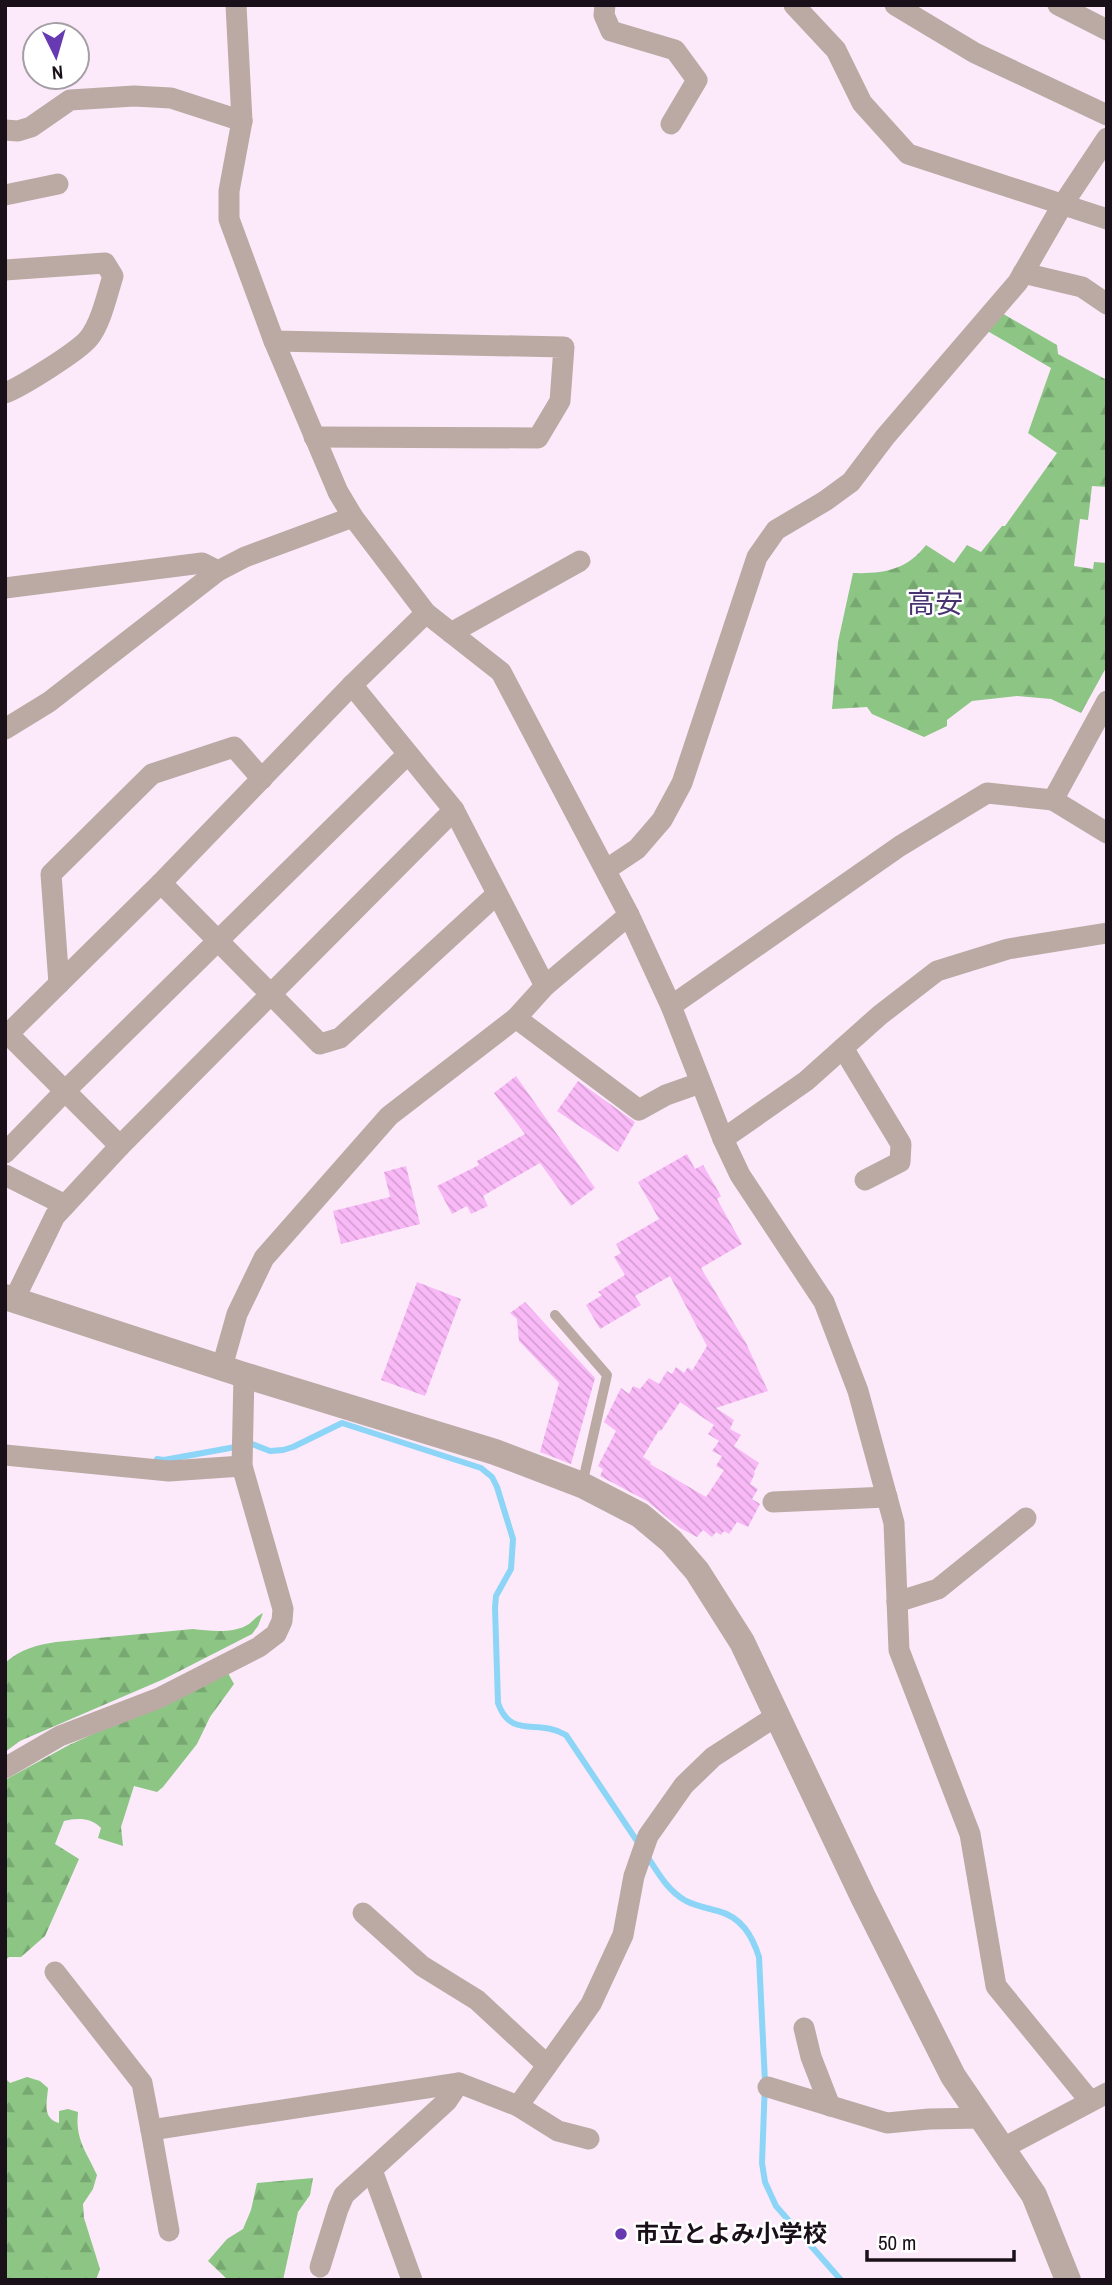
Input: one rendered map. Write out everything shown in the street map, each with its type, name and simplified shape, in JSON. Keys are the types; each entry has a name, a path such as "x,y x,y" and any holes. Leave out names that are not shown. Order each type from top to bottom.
{"street":[{"path":"236,5 242,121 229,191 229,219 274,341 338,492 353,517 426,613 501,672 629,915 671,1006 700,1083 740,1175 824,1302 858,1391 894,1523 899,1650 970,1834 996,1986 1098,2097 1003,2148"},
{"path":"606,5 604,15 611,31 675,50 697,80 671,124"},
{"path":"794,5 836,50 862,103 908,154 1107,219"},
{"path":"895,5 975,53 1107,115"},
{"path":"1058,5 1107,30"},
{"path":"5,130 18,131 31,127 70,100 134,96 171,98 242,121"},
{"path":"607,869 637,849 662,820 682,783 757,557 776,530 825,502 851,482 885,437 1018,282 1063,204 1107,138"},
{"path":"5,195 58,184"},
{"path":"5,270 105,263 113,276 89,339 39,375 5,393"},
{"path":"1023,273 1082,287 1107,304"},
{"path":"274,341 564,347 559,401 538,438 314,436"},
{"path":"5,729 49,702 218,571 245,557 353,517"},
{"path":"451,633 580,561"},
{"path":"5,588 202,564 218,571"},
{"path":"120,1146 8,1034 161,883 352,685 426,613"},
{"path":"352,685 454,810 545,986"},
{"path":"1053,800 1107,701"},
{"path":"59,984 51,874 152,774 234,747 262,779"},
{"path":"5,1153 408,754"},
{"path":"671,1006 900,846 987,793 1053,800 1107,833"},
{"path":"454,810 120,1146 55,1216 10,1299 495,1452 582,1485 640,1515 671,1541 698,1571 742,1642 863,1897 953,2076 1034,2195 1068,2280"},
{"path":"161,883 320,1044 340,1038 497,894"},
{"path":"5,1768 60,1736 159,1698 260,1647 276,1634 284,1609 242,1466 233,1371 237,1314 264,1258 389,1116 516,1018 545,986 629,915"},
{"path":"723,1139 806,1081 880,1015 937,971 1008,949 1107,933"},
{"path":"516,1018 639,1110 700,1083"},
{"path":"843,1048 901,1144 900,1161 865,1180"},
{"path":"5,1175 65,1205"},
{"path":"5,1455 169,1471 242,1466"},
{"path":"773,1502 887,1497"},
{"path":"897,1602 938,1588 1026,1518"},
{"path":"518,2106 591,2004 623,1935 634,1876 648,1836 684,1785 713,1757 778,1715"},
{"path":"363,1913 422,1966 477,2000 547,2065"},
{"path":"55,1972 142,2083 169,2231"},
{"path":"804,2028 811,2057 830,2106"},
{"path":"151,2130 459,2083 518,2106 558,2130 589,2139"},
{"path":"320,2267 344,2195 447,2101 459,2083"},
{"path":"768,2087 887,2123 982,2118"},
{"path":"372,2170 412,2280"}],"lane":[{"path":"555,1315 607,1375 582,1485"}],"green space":[{"path":"1000,312 1057,345 1058,354 1107,380 1107,487 1092,486 1088,520 1080,519 1074,566 1093,569 1094,562 1107,563 1107,666 1081,713 1051,699 1017,696 972,701 947,720 947,726 924,737 872,714 867,707 832,709 838,642 853,573 894,569 911,560 926,545 954,563 967,545 981,552 1002,526 1005,526 1057,453 1028,433 1051,368 984,329"},
{"path":"263,1613 252,1634 164,1679 20,1741 5,1752 5,1663 17,1654 35,1646 56,1642 193,1629 229,1631 249,1624"},
{"path":"228,1673 234,1684 210,1717 197,1744 163,1787 157,1792 134,1786 121,1827 123,1846 98,1838 101,1828 93,1822 78,1819 64,1821 55,1844 79,1859 45,1936 21,1957 9,1957 5,1960 5,1780 69,1745"},
{"path":"27,2077 40,2081 48,2088 47,2109 54,2121 59,2123 59,2111 68,2109 78,2112 80,2137 97,2175 93,2189 83,2204 84,2218 100,2269 96,2280 5,2280 5,2078 10,2083"},
{"path":"313,2178 310,2195 298,2212 283,2280 228,2280 208,2261 227,2239 243,2229 251,2210 257,2183"}],"building":[{"path":"516,1076 595,1188 571,1206 540,1163 483,1196 488,1206 471,1214 467,1206 452,1214 437,1186 479,1165 477,1161 525,1134 494,1093"},
{"path":"578,1081 635,1122 618,1152 557,1111"},
{"path":"687,1154 695,1169 703,1165 721,1196 717,1199 742,1244 701,1268 746,1343 768,1391 716,1408 734,1420 730,1429 741,1435 734,1446 759,1463 754,1472 751,1470 755,1473 750,1484 758,1489 752,1499 760,1504 748,1527 737,1522 729,1534 724,1531 721,1535 716,1532 712,1537 703,1530 697,1537 680,1528 647,1501 600,1476 603,1469 598,1466 616,1431 604,1422 621,1388 629,1394 633,1386 640,1389 649,1378 659,1384 667,1371 672,1374 676,1367 684,1373 688,1367 692,1371 707,1346 670,1276 635,1296 641,1305 600,1329 586,1305 602,1295 598,1292 625,1275 614,1257 621,1253 616,1244 659,1219 638,1182","holes":["680,1402 714,1425 708,1434 719,1441 712,1451 722,1456 716,1466 724,1470 706,1497 650,1464 651,1462 643,1457"]},
{"path":"406,1166 420,1224 341,1244 333,1211 390,1197 384,1172"},
{"path":"417,1282 461,1299 425,1396 381,1380"},
{"path":"525,1302 595,1378 571,1464 540,1452 559,1383 519,1341 517,1319 510,1313"}],"waterway":[{"path":"157,1459 252,1444 270,1451 283,1450 342,1423 481,1468 492,1477 497,1487 513,1539 511,1569 496,1596 498,1703 510,1721 518,1725 556,1730 566,1735 639,1844"},
{"path":"647,1856 664,1881 680,1897 733,1918 753,1941 759,1957 765,2082 762,2163 765,2182 776,2206 841,2280"}],"place":[{"name":"市立とよみ小学校","path":"621,2234"}],"district":[{"name":"高安","path":"935,603"}]}
